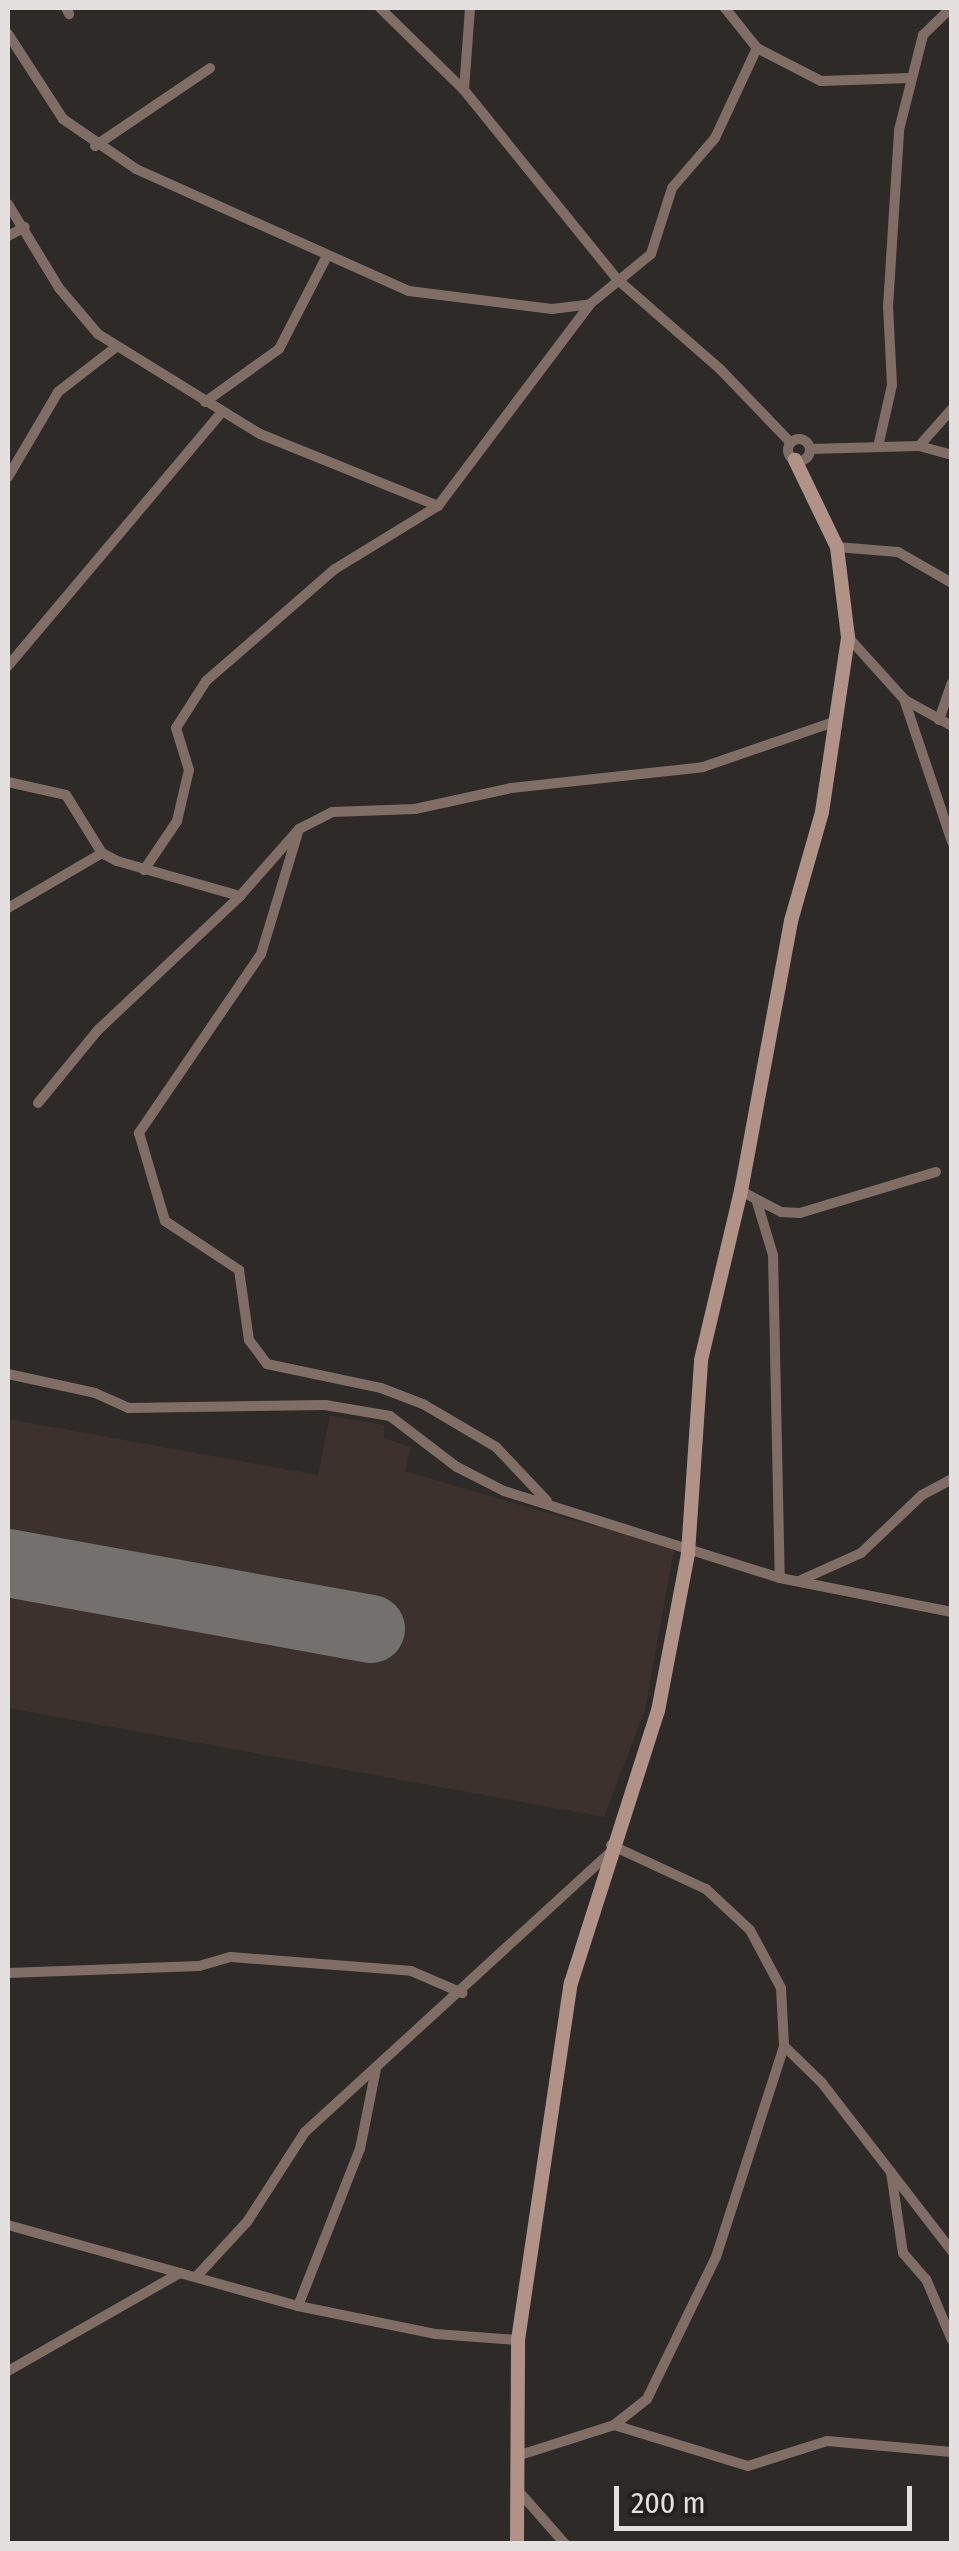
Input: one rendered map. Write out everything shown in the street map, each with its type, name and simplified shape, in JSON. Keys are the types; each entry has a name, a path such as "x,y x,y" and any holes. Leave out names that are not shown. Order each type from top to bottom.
{"street":[{"path":"380,8 464,90 618,280 720,369 790,442 838,548 848,637 822,812 791,922 741,1191 700,1360 688,1553 658,1712 609,1850 571,1983 518,2340 522,2496 518,2544"},
{"path":"464,90 470,8"},
{"path":"726,8 757,48 822,82 910,78"},
{"path":"878,447 892,385 890,248 899,130 923,34 951,8"},
{"path":"8,34 63,119 95,146 326,258 439,300 552,308 590,304"},
{"path":"144,870 176,822 188,770 176,728 206,681 334,569 438,506 590,304 650,254 672,188 710,145 757,48"},
{"path":"95,146 210,68"},
{"path":"8,204 76,313 116,346 260,434 438,506"},
{"path":"8,236 24,226"},
{"path":"205,402 280,349 326,258"},
{"path":"8,477 58,392 116,346"},
{"path":"920,446 952,408"},
{"path":"8,666 222,412"},
{"path":"790,442 802,439 810,449"},
{"path":"795,460 810,449 920,446 952,455"},
{"path":"838,548 898,552 952,583"},
{"path":"848,637 904,699 952,726"},
{"path":"940,720 952,683"},
{"path":"904,699 952,842"},
{"path":"38,1103 98,1030 240,896 299,829 332,812 414,809 511,788 703,766 834,722"},
{"path":"8,782 66,795 102,852 144,870 240,896"},
{"path":"299,829 261,954 139,1133 164,1221 242,1275 250,1340 267,1364 381,1388 423,1404 496,1446 548,1502"},
{"path":"8,908 102,852"},
{"path":"741,1191 757,1202 800,1213 936,1172"},
{"path":"757,1202 773,1255 771,1390 780,1578"},
{"path":"8,1374 96,1393 128,1408 360,1408 390,1416 457,1467 504,1491 548,1502 688,1553 780,1578 952,1612"},
{"path":"802,1580 861,1553 922,1496 950,1478"},
{"path":"196,2276 247,2222 305,2132 462,1992 609,1850"},
{"path":"520,2455 614,2426 647,2399 687,2327 740,2193 784,2046 781,1988 750,1930 706,1890 609,1850"},
{"path":"8,1973 200,1966 230,1956 284,1966 337,1962 412,1971 462,1992"},
{"path":"784,2046 891,2171 952,2250"},
{"path":"298,2306 360,2149 376,2069"},
{"path":"891,2171 902,2253 926,2279 952,2340"},
{"path":"8,2224 298,2306 436,2334 518,2340"},
{"path":"8,2372 180,2273"},
{"path":"614,2426 748,2466 827,2441 952,2452"},
{"path":"522,2496 565,2544"}],"shaded area":[{"path":"330,1416 384,1425 384,1438 411,1447 405,1471 596,1527 599,1520 674,1549 645,1710 604,1817 8,1708 8,1419 318,1475"}],"runway":[{"path":"8,1563 371,1629"}]}
